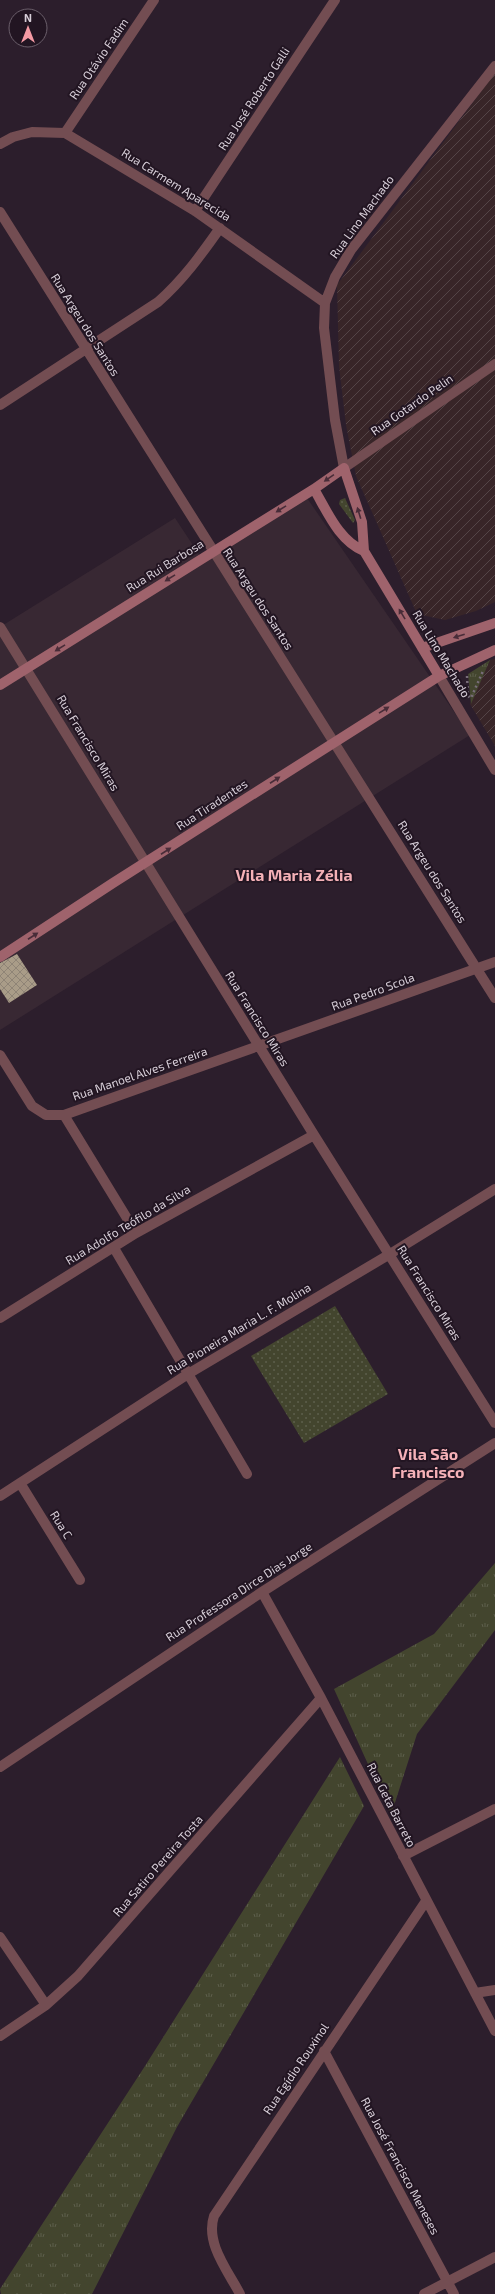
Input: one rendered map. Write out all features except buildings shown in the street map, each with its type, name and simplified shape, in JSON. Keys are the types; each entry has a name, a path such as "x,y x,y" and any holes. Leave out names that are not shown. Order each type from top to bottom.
{"main road":[{"name":"Rua Rui Barbosa","path":"0,685 314,489 344,468"},
{"name":"Rua Lino Machado","path":"344,468 362,522 364,551 439,676"},
{"name":"Rua Lino Machado","path":"314,489 340,532 356,548 364,551"},
{"path":"422,648 495,623"},
{"name":"Rua Tiradentes","path":"0,957 113,883 146,864 335,741 439,676 495,650"}],"street":[{"name":"Rua Otávio Fadim","path":"65,133 154,0"},
{"name":"Rua José Roberto Galli","path":"195,211 334,0"},
{"name":"Rua Lino Machado","path":"344,468 329,378 324,328 325,302 335,277 351,250 495,66"},
{"name":"Rua Carmem Aparecida","path":"0,144 13,137 32,132 65,133 195,211 325,302"},
{"name":"Rua Argeu dos Santos","path":"0,212 212,552 335,741 495,998"},
{"path":"0,405 158,302 195,265 220,228"},
{"name":"Rua Gotardo Pelin","path":"344,468 495,364"},
{"name":"Rua Francisco Miras","path":"0,627 314,1135 495,1423"},
{"name":"Rua Lino Machado","path":"439,676 495,770"},
{"name":"Rua Pedro Scola","path":"259,1046 495,962"},
{"name":"Rua Manoel Alves Ferreira","path":"0,1055 32,1106 46,1115 64,1115 259,1046"},
{"path":"64,1115 136,1233"},
{"name":"Rua Adolfo Teófilo da Silva","path":"0,1318 136,1233 314,1135"},
{"name":"Rua Pioneira Maria L. F. Molina","path":"0,1496 188,1374 390,1254 495,1189"},
{"path":"114,1248 247,1474"},
{"name":"Rua Professora Dirce Dias Jorge","path":"0,1767 262,1592 495,1442"},
{"name":"Rua C","path":"20,1483 80,1580"},
{"name":"Rua Geta Barreto","path":"262,1592 321,1698 495,2031"},
{"name":"Rua Satiro Pereira Tosta","path":"0,2036 46,2005 78,1976 321,1698"},
{"path":"403,1856 495,1809"},
{"name":"Rua Egídio Rouxinol","path":"240,2294 211,2234 214,2216 426,1901"},
{"path":"0,1937 46,2005"},
{"path":"475,1993 495,1990"},
{"name":"Rua José Francisco Meneses","path":"324,2051 454,2294"},
{"path":"424,2294 495,2258"}],"path":[{"path":"468,673 468,696 471,698 485,666"}],"shaded area":[{"path":"495,73 495,602 476,611 445,620 417,614 356,476 346,425 339,366 337,285"},
{"path":"307,498 470,735 0,1030 0,627 175,518 204,562"},
{"path":"495,659 495,746 470,704 490,660"}],"green space":[{"path":"345,498 355,520 353,523 339,504 340,500"},
{"path":"490,660 471,704 468,674"},
{"path":"335,1306 388,1394 304,1443 251,1356"},
{"path":"495,1563 495,1630 417,1734 391,1815 334,1689 434,1634"},
{"path":"340,1757 364,1806 177,2127 92,2294 1,2294 0,2289 145,2066"}],"district":[{"name":"Vila Maria Zélia","path":"294,875"},
{"name":"Vila São Francisco","path":"428,1463"}]}
